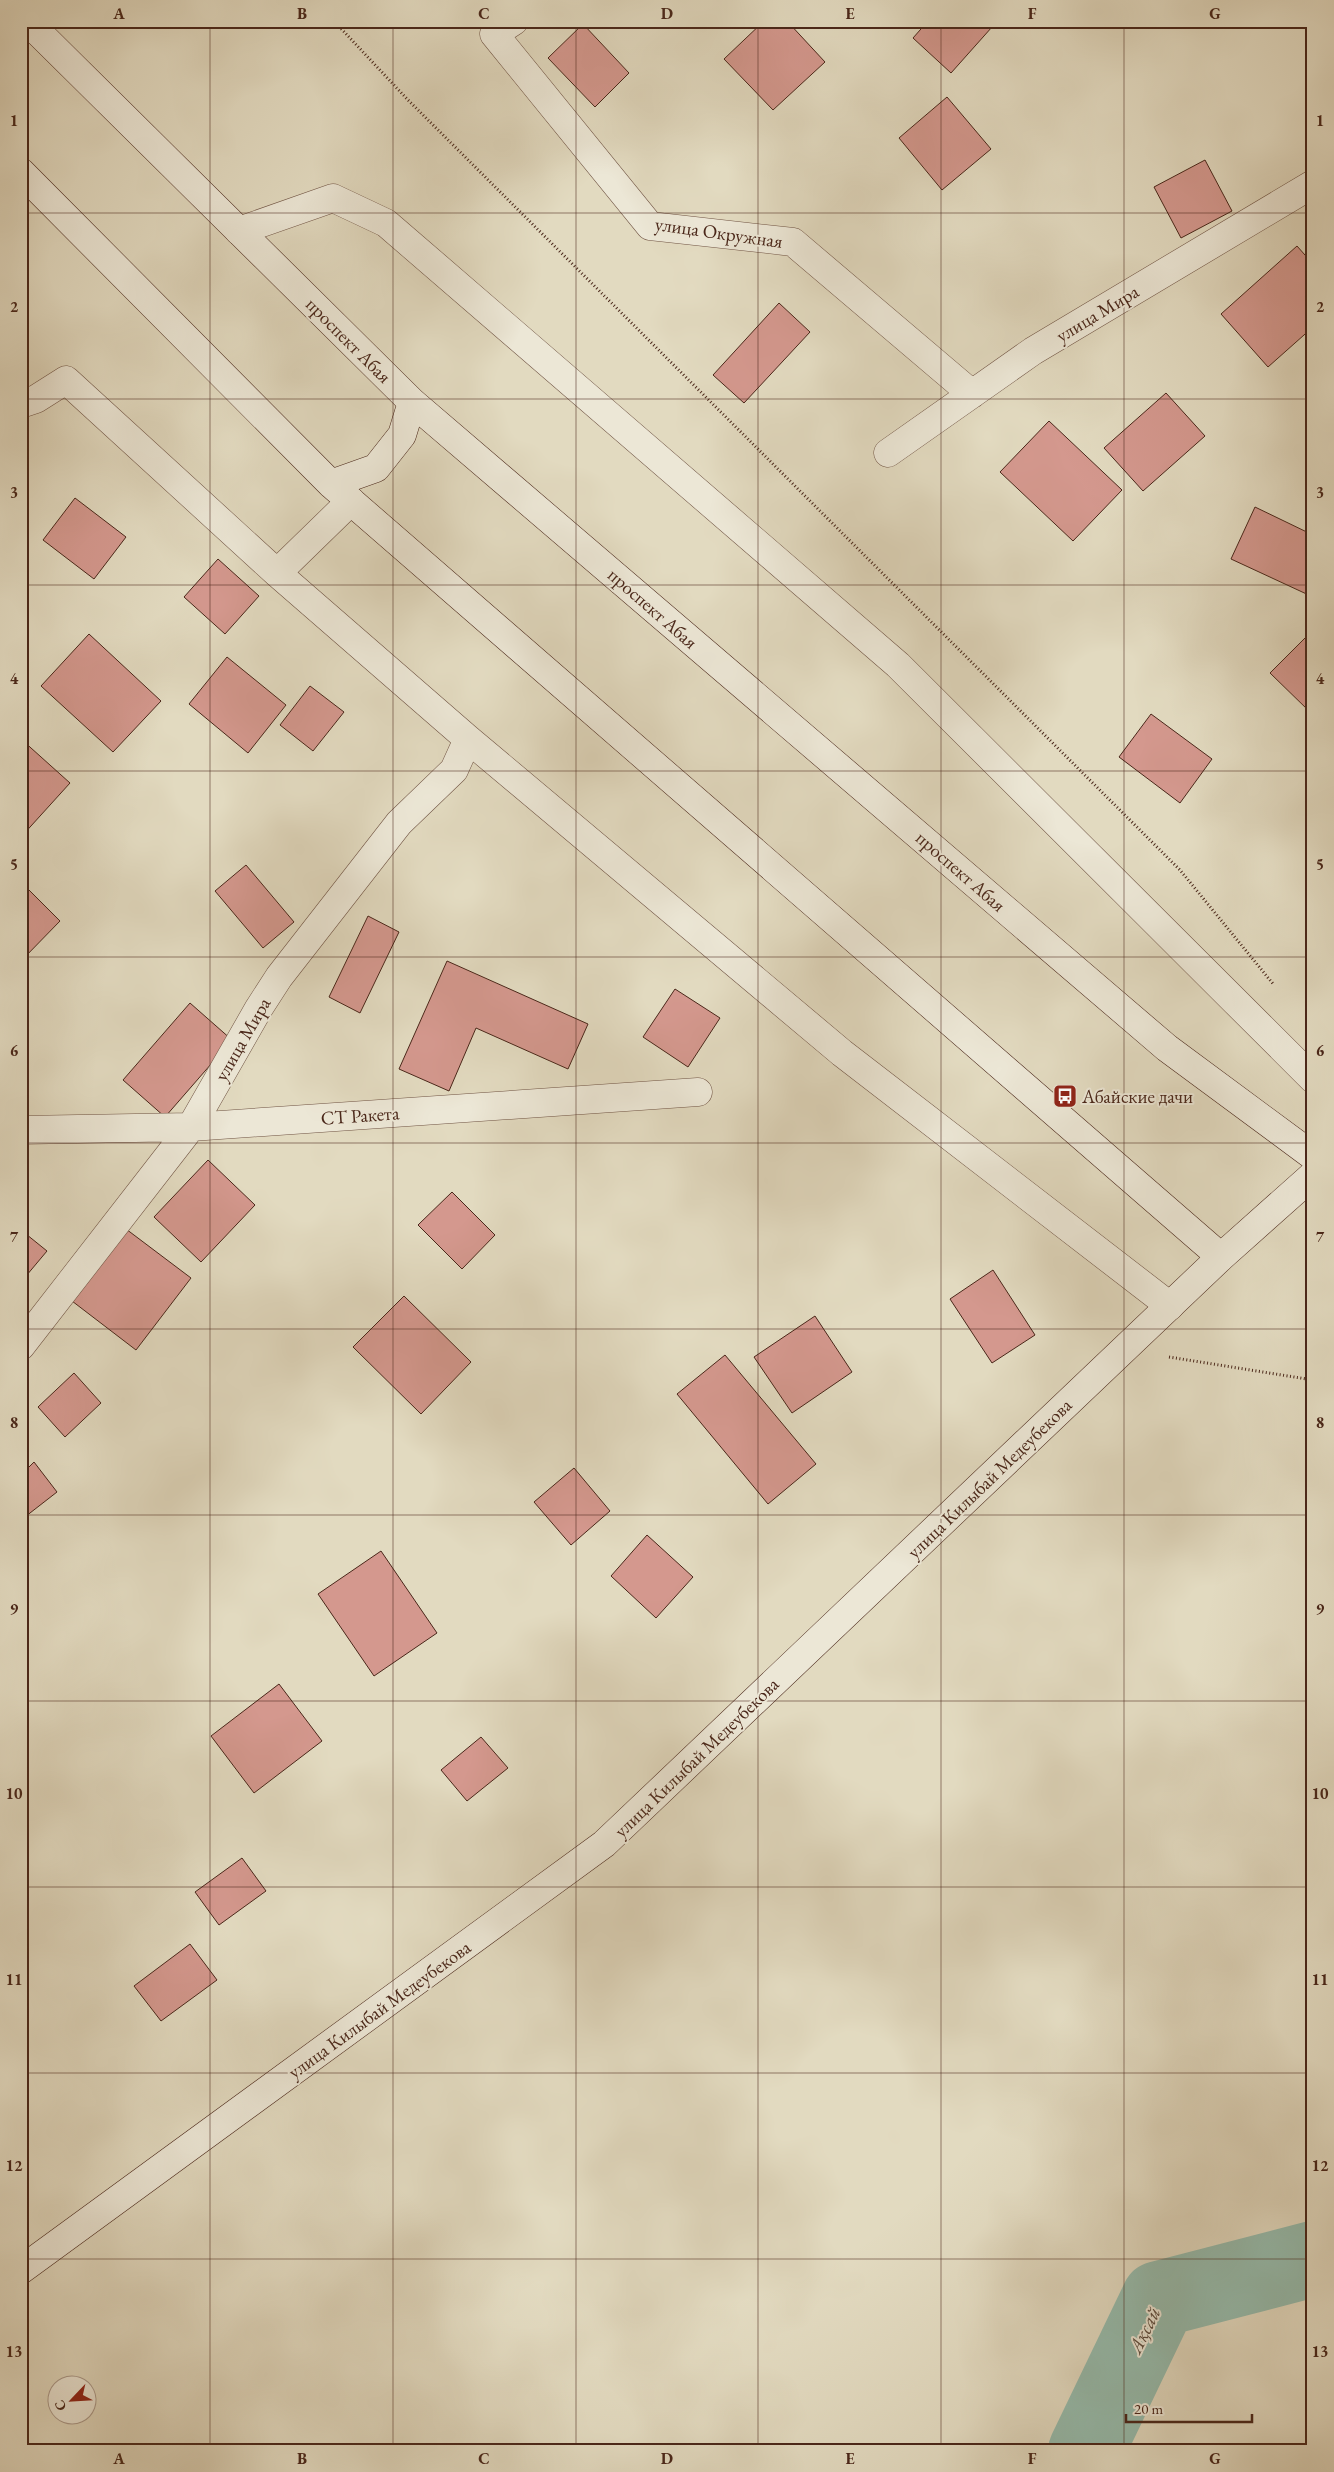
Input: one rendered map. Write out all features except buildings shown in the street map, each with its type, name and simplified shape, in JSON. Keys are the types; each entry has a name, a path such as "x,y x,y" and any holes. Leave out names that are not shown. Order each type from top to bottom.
{"street":[{"name":"проспект Абая","path":"27,21 412,402 1159,1041 1313,1156"},
{"name":"улица Окружная","path":"514,21 494,34 650,226 793,242 972,394"},
{"path":"21,172 341,493 1221,1257"},
{"name":"улица Мира","path":"888,453 1033,351 1313,184"},
{"path":"239,231 333,198 386,223 898,665 1313,1079"},
{"path":"21,404 36,399 66,380 277,573 468,739 842,1053 1170,1306"},
{"path":"277,573 341,493 376,468 402,435 412,402"},
{"name":"улица Мира","path":"21,1346 191,1127 259,1008 279,977 399,822 454,770 468,739"},
{"name":"СТ Ракета","path":"21,1130 191,1127 698,1092"},
{"name":"улица Килыбай Медеубекова","path":"21,2270 604,1844 1221,1257 1313,1175"}],"path":[{"path":"334,21 408,100 1180,870 1277,988"},
{"path":"1123,1351 1313,1380"}],"waterway":[{"name":"Ақсай","path":"1086,2451 1159,2299 1313,2259"}],"place":[{"name":"Абайские дачи","path":"1065,1096"}]}
